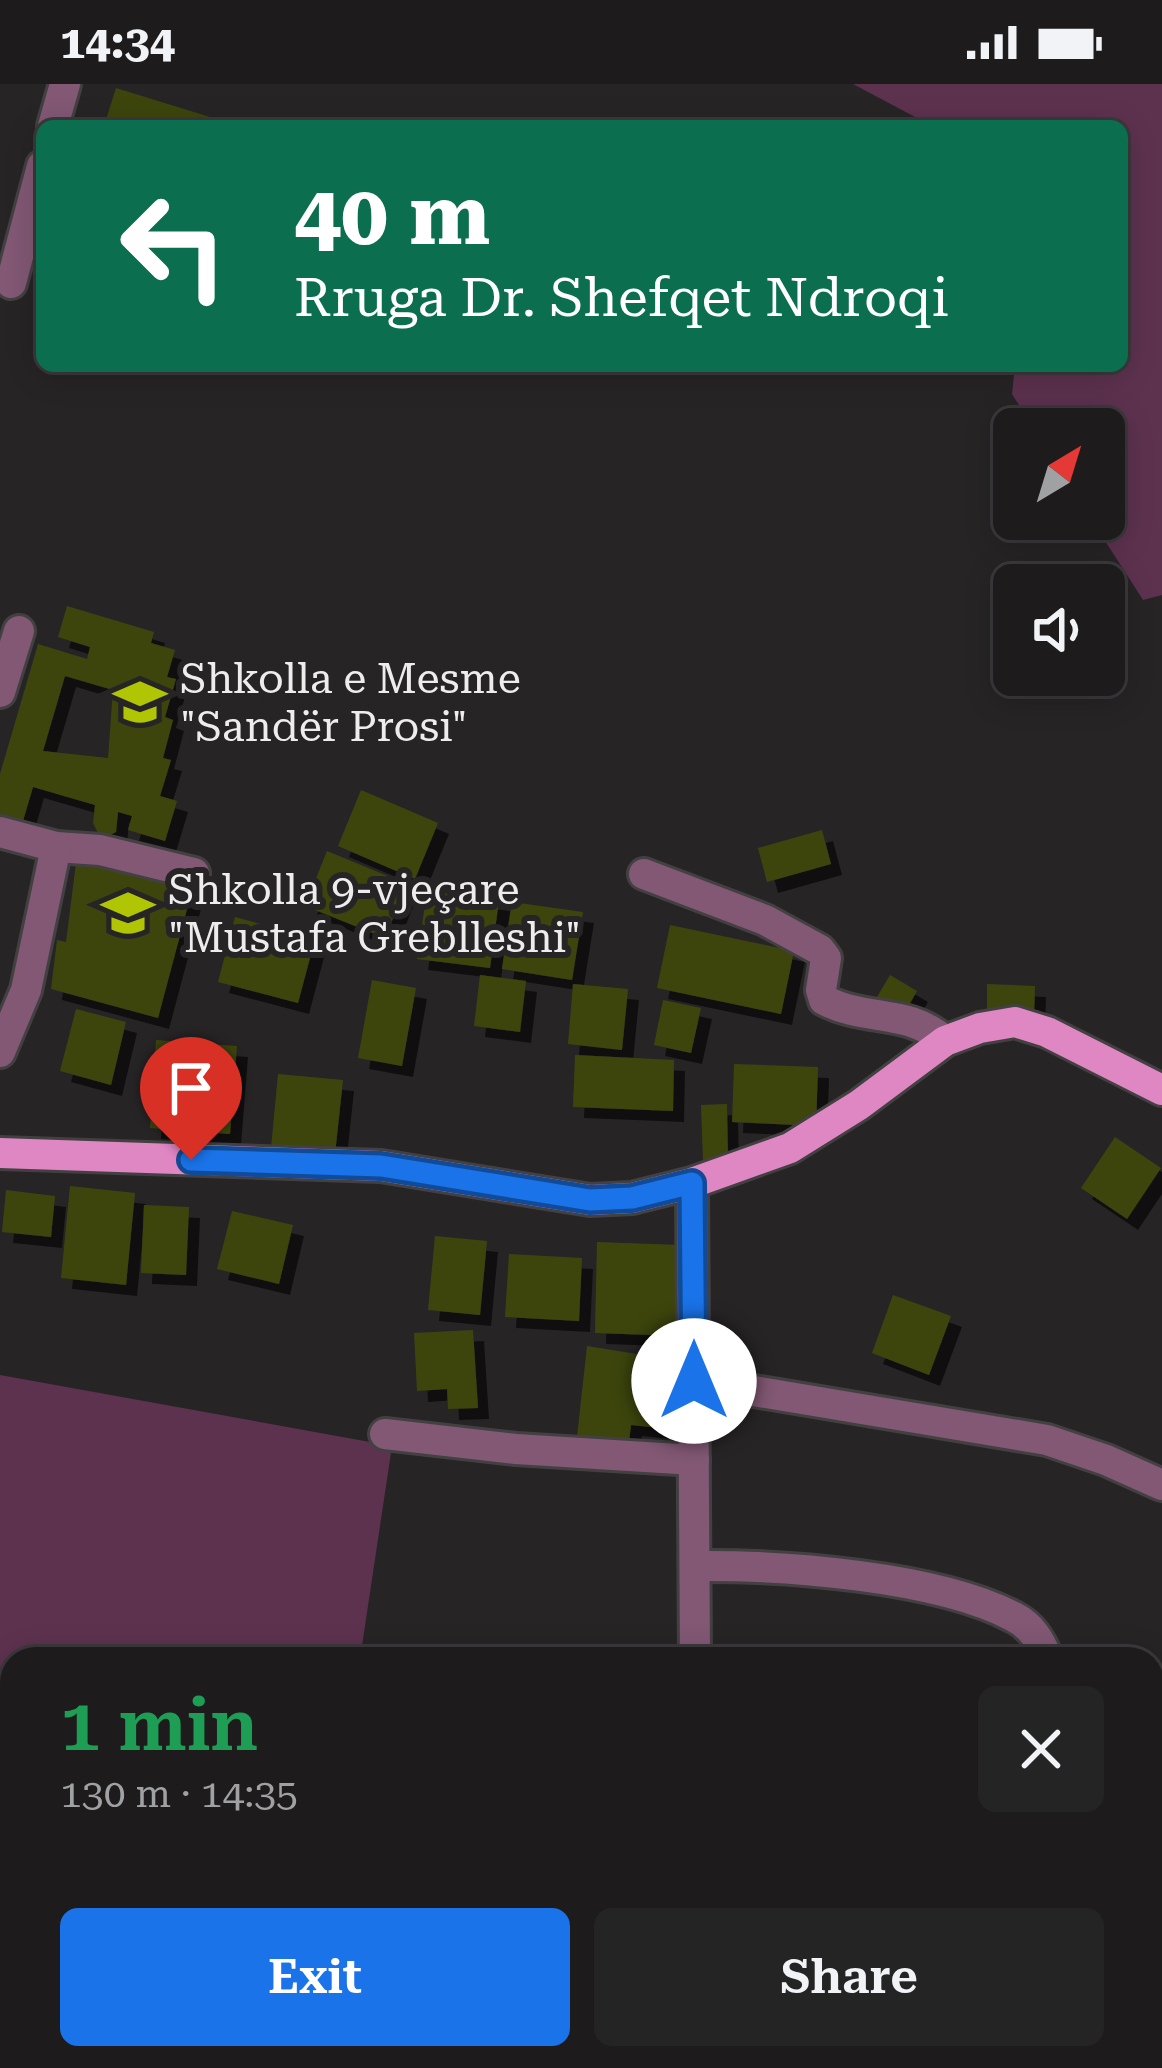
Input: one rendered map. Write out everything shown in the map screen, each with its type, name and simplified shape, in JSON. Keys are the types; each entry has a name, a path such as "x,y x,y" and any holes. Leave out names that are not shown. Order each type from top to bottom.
{"main road":[{"path":"0,1153 381,1166 590,1200 632,1198 692,1183 790,1148 859,1105 945,1041 980,1028 1015,1022 1047,1032 1162,1090"}],"street":[{"path":"55,120 65,84"},
{"path":"11,284 36,189"},
{"path":"0,692 19,632"},
{"path":"0,832 194,873"},
{"path":"0,1052 26,990 56,847"},
{"path":"644,874 765,920 820,950 826,958 820,989 824,1000 925,1023 945,1041"},
{"path":"692,1183 695,1647"},
{"path":"694,1381 1047,1440 1162,1485"},
{"path":"385,1434 516,1449 694,1460"},
{"path":"694,1565 832,1573 940,1593 1015,1617 1035,1633 1042,1647"}],"shaded area":[{"path":"853,84 1162,84 1162,595 1143,600 1125,564 1120,564 1104,540 1125,540 1125,408 1021,408 1012,394 1014,372 1128,372 1128,120 921,120"},
{"path":"0,1375 392,1446 362,1647 0,1647"}],"building":[{"path":"116,88 210,117 209,120 106,120"},
{"path":"67,606 154,632 151,643 175,650 167,677 176,679 165,717 173,720 163,758 171,760 160,796 177,801 165,841 128,830 132,816 118,812 116,832 99,835 93,823 95,805 33,787 23,821 0,815 0,774 38,644 87,659 90,647 58,637","holes":["65,676 113,690 108,758 43,751"]},
{"path":"361,790 438,823 415,879 338,846"},
{"path":"822,830 831,864 767,882 758,848"},
{"path":"327,851 407,884 385,938 305,906"},
{"name":"Shkolla 9-vjeçare \"Mustafa Greblleshi\"","path":"77,855 194,883 158,1018 51,989 57,940 66,942"},
{"path":"427,891 499,900 490,968 417,959"},
{"path":"512,902 583,912 572,980 502,969"},
{"path":"235,917 315,939 298,1003 218,982"},
{"path":"670,925 794,951 781,1014 657,988"},
{"path":"480,975 526,981 520,1032 474,1026"},
{"path":"890,975 917,991 905,1012 877,997"},
{"path":"372,980 416,988 402,1066 358,1058"},
{"path":"573,984 628,989 622,1050 568,1044"},
{"path":"987,984 1035,986 1034,1017 987,1016"},
{"path":"663,1000 701,1008 691,1053 654,1045"},
{"path":"76,1009 126,1022 111,1085 60,1071"},
{"path":"156,1040 237,1046 230,1134 150,1128"},
{"path":"575,1055 674,1060 673,1111 573,1107"},
{"path":"734,1064 818,1067 816,1126 732,1122"},
{"path":"278,1074 343,1080 335,1154 271,1148"},
{"path":"727,1104 728,1161 703,1162 701,1105"},
{"path":"1115,1137 1161,1168 1127,1219 1081,1188"},
{"path":"70,1186 135,1193 126,1285 61,1278"},
{"path":"6,1190 55,1196 51,1237 2,1232"},
{"path":"144,1205 189,1207 186,1275 141,1273"},
{"path":"232,1211 293,1225 279,1284 217,1269"},
{"path":"435,1236 487,1241 480,1315 428,1310"},
{"path":"597,1242 681,1245 679,1336 595,1333"},
{"path":"509,1254 582,1258 579,1321 505,1317"},
{"path":"893,1295 951,1316 929,1375 872,1353"},
{"path":"473,1330 478,1408 448,1409 447,1389 417,1391 414,1333"},
{"path":"587,1346 686,1362 679,1430 631,1425 629,1442 577,1437"}],"place":[{"name":"Shkolla e Mesme \"Sandër Prosi\"","path":"140,702"},
{"name":"Shkolla 9-vjeçare \"Mustafa Greblleshi\"","path":"128,913"}],"route":[{"path":"191,1160 381,1166 590,1200 632,1198 692,1183 694,1381"}]}
